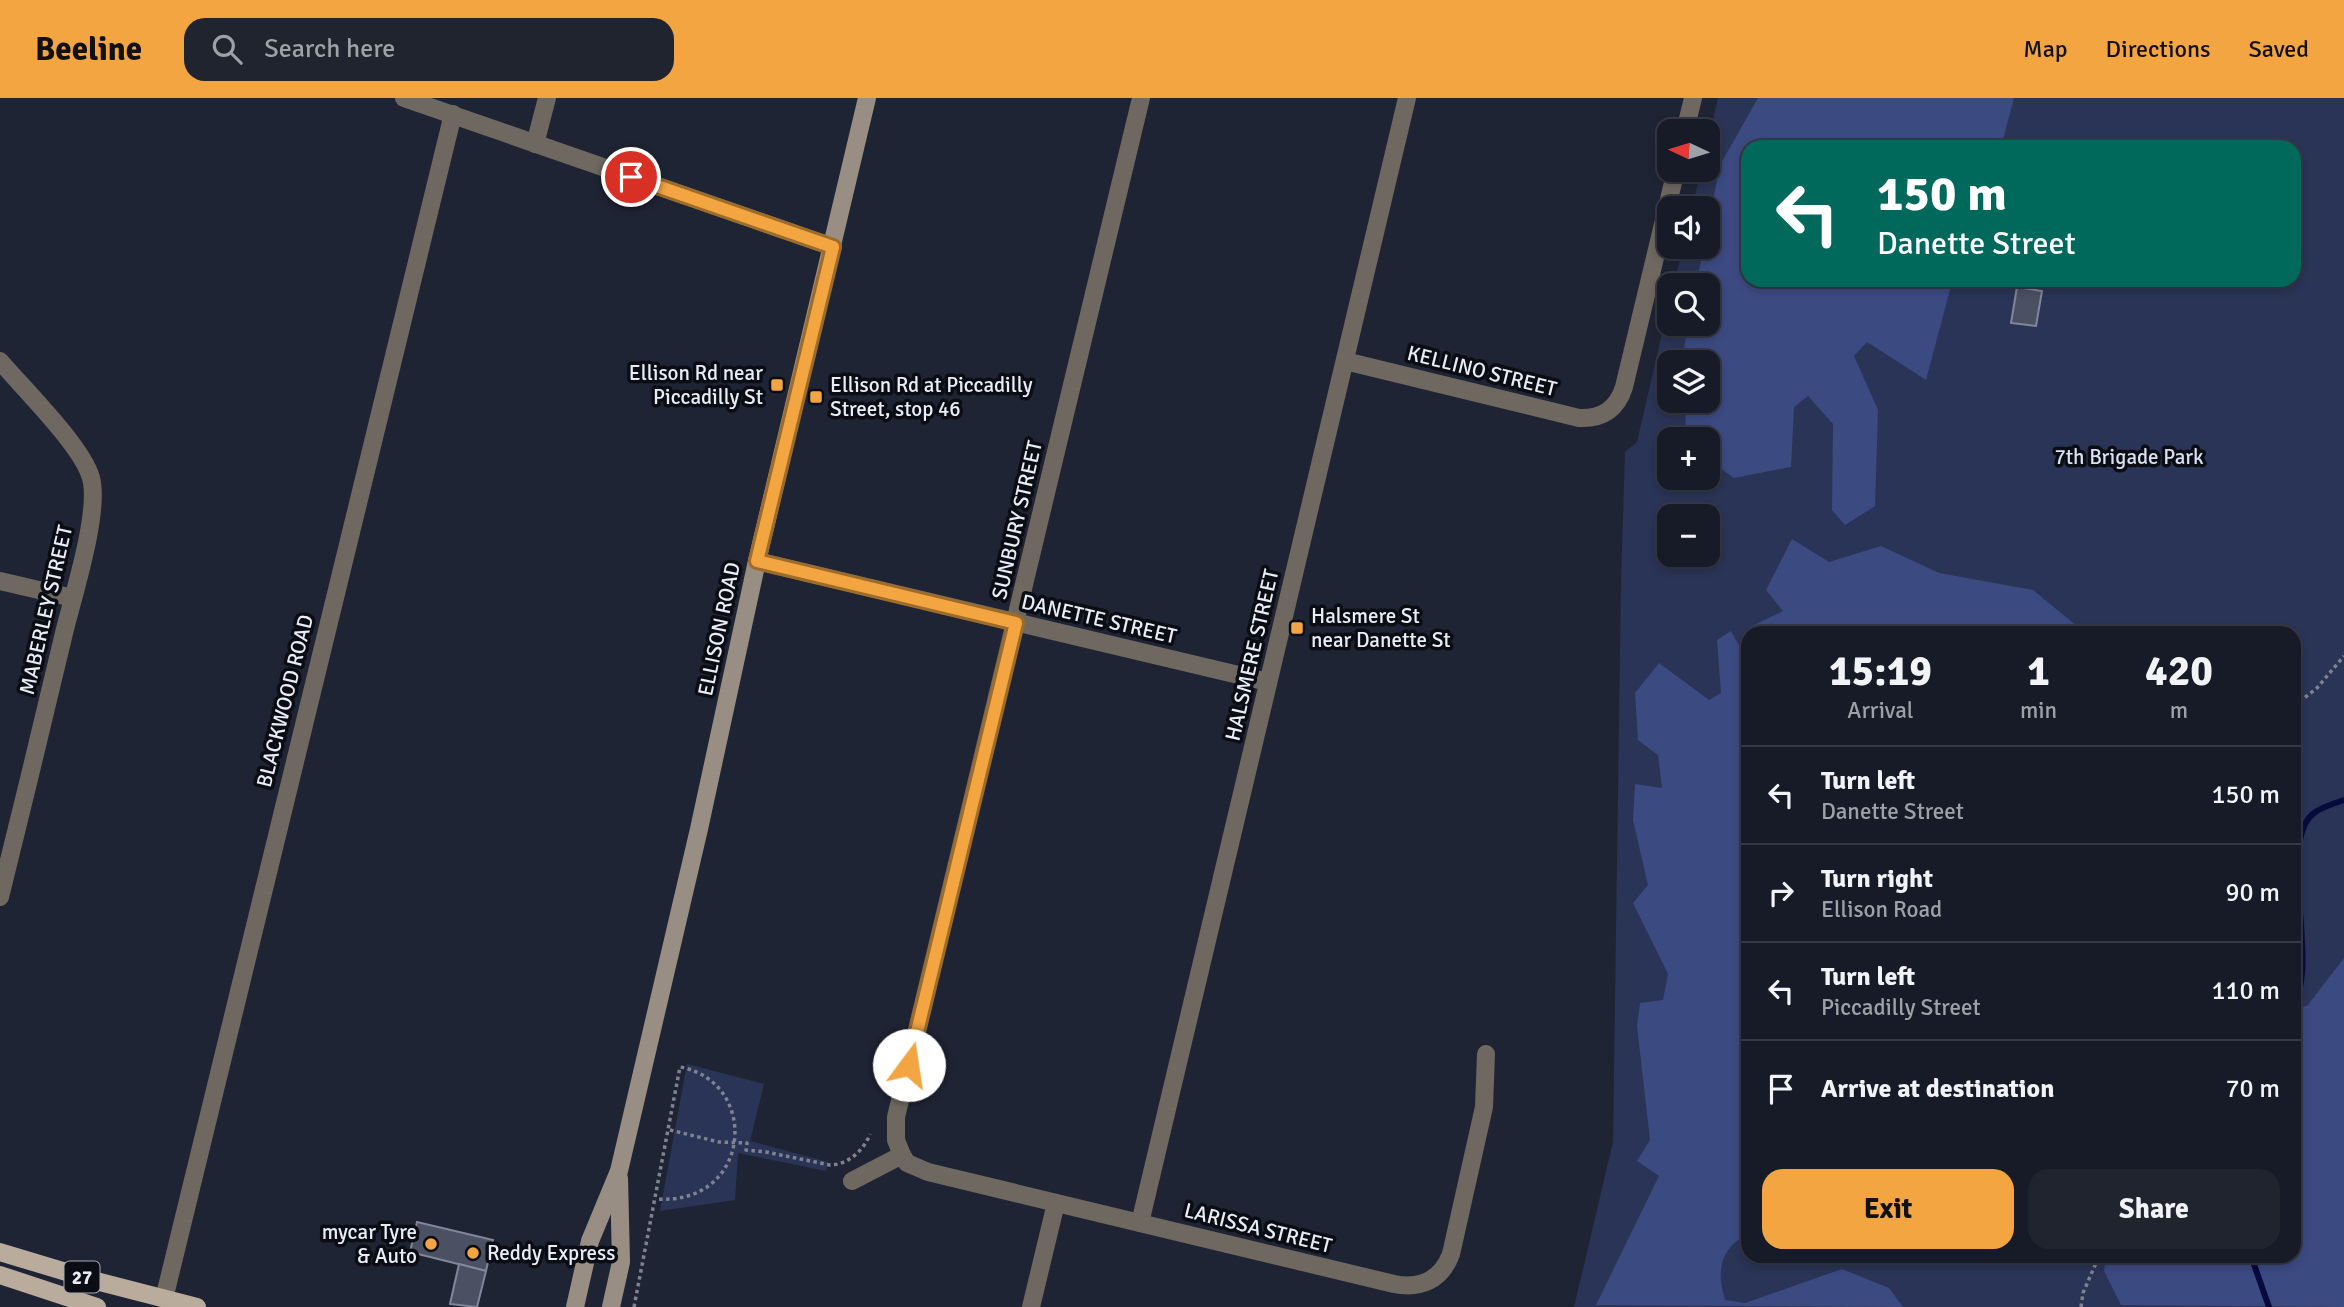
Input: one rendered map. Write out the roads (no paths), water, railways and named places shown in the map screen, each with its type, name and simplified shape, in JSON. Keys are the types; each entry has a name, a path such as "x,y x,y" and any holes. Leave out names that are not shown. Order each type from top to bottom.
{"main road":[{"name":"27","path":"0,1252 197,1307"},
{"name":"27","path":"0,1275 97,1307"}],"street":[{"path":"404,98 833,247"},
{"path":"535,144 547,98"},
{"name":"ELLISON ROAD","path":"575,1307 590,1241 619,1171 696,842 757,561 867,98"},
{"name":"SUNBURY STREET","path":"902,1156 895,1140 896,1117 1141,98"},
{"name":"HALSMERE STREET","path":"1140,1223 1407,98"},
{"path":"1688,119 1693,98"},
{"name":"BLACKWOOD ROAD","path":"164,1299 453,114"},
{"name":"KELLINO STREET","path":"1345,361 1579,418 1590,419 1609,412 1624,387 1672,182"},
{"name":"MABERLEY STREET","path":"0,362 80,454 92,481 91,517 73,598 8,826 0,897"},
{"name":"DANETTE STREET","path":"757,561 1268,682"},
{"path":"0,581 73,598"},
{"name":"LARISSA STREET","path":"902,1156 907,1163 928,1172 1408,1287 1432,1281 1441,1273 1451,1254 1484,1107 1486,1054"},
{"path":"852,1181 902,1156"},
{"name":"ELLISON ROAD","path":"611,1307 621,1262 619,1171"},
{"path":"1031,1307 1056,1203"}],"waterway":[{"path":"2301,840 2304,827 2314,813 2344,800"},
{"path":"2301,918 2301,985"},
{"path":"2253,1263 2269,1307"}],"place":[{"name":"Ellison Rd near Piccadilly St","path":"777,385"},
{"name":"Ellison Rd at Piccadilly Street, stop 46","path":"816,397"},
{"name":"Halsmere St near Danette St","path":"1297,628"},
{"name":"mycar Tyre & Auto","path":"431,1244"},
{"name":"Reddy Express","path":"473,1253"}],"park label":[{"name":"7th Brigade Park","path":"2129,457"}]}
